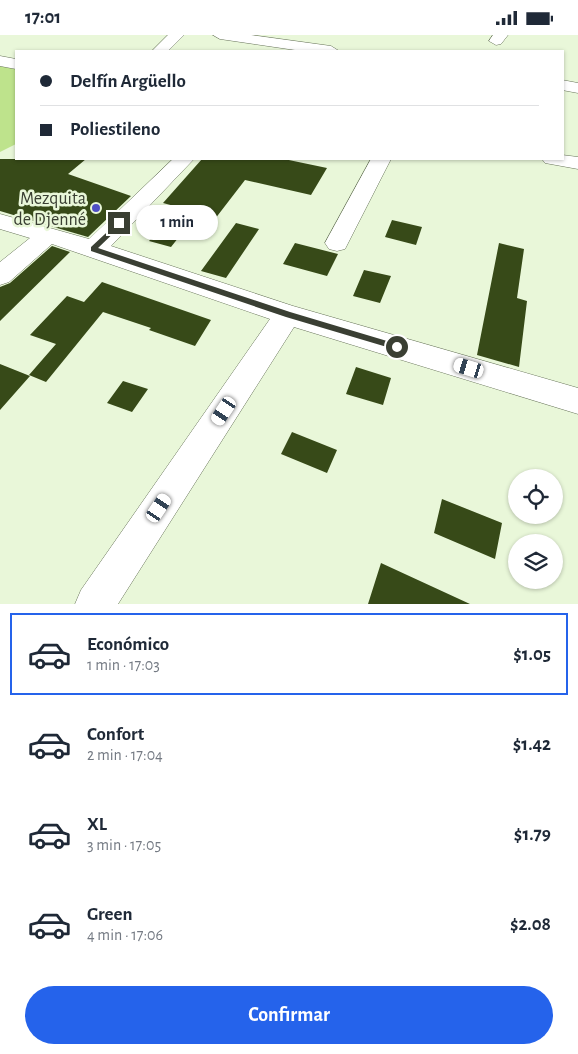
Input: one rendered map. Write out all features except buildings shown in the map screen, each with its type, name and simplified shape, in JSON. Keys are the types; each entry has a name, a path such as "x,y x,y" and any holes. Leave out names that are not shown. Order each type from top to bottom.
{"street":[{"path":"160,50 177,35"},
{"path":"220,35 325,50"},
{"path":"0,61 15,64"},
{"path":"564,85 578,87"},
{"path":"93,249 183,160"},
{"path":"337,243 380,160"},
{"path":"554,160 578,170"},
{"path":"0,221 93,249 288,315 578,401"},
{"path":"0,276 47,235"},
{"path":"95,604 288,315"}],"green space":[{"path":"0,66 15,69 15,144 0,152"}],"place":[{"name":"Mezquita de Djenné","path":"96,208"}],"route":[{"path":"119,223 93,249 288,315 397,347"}]}
